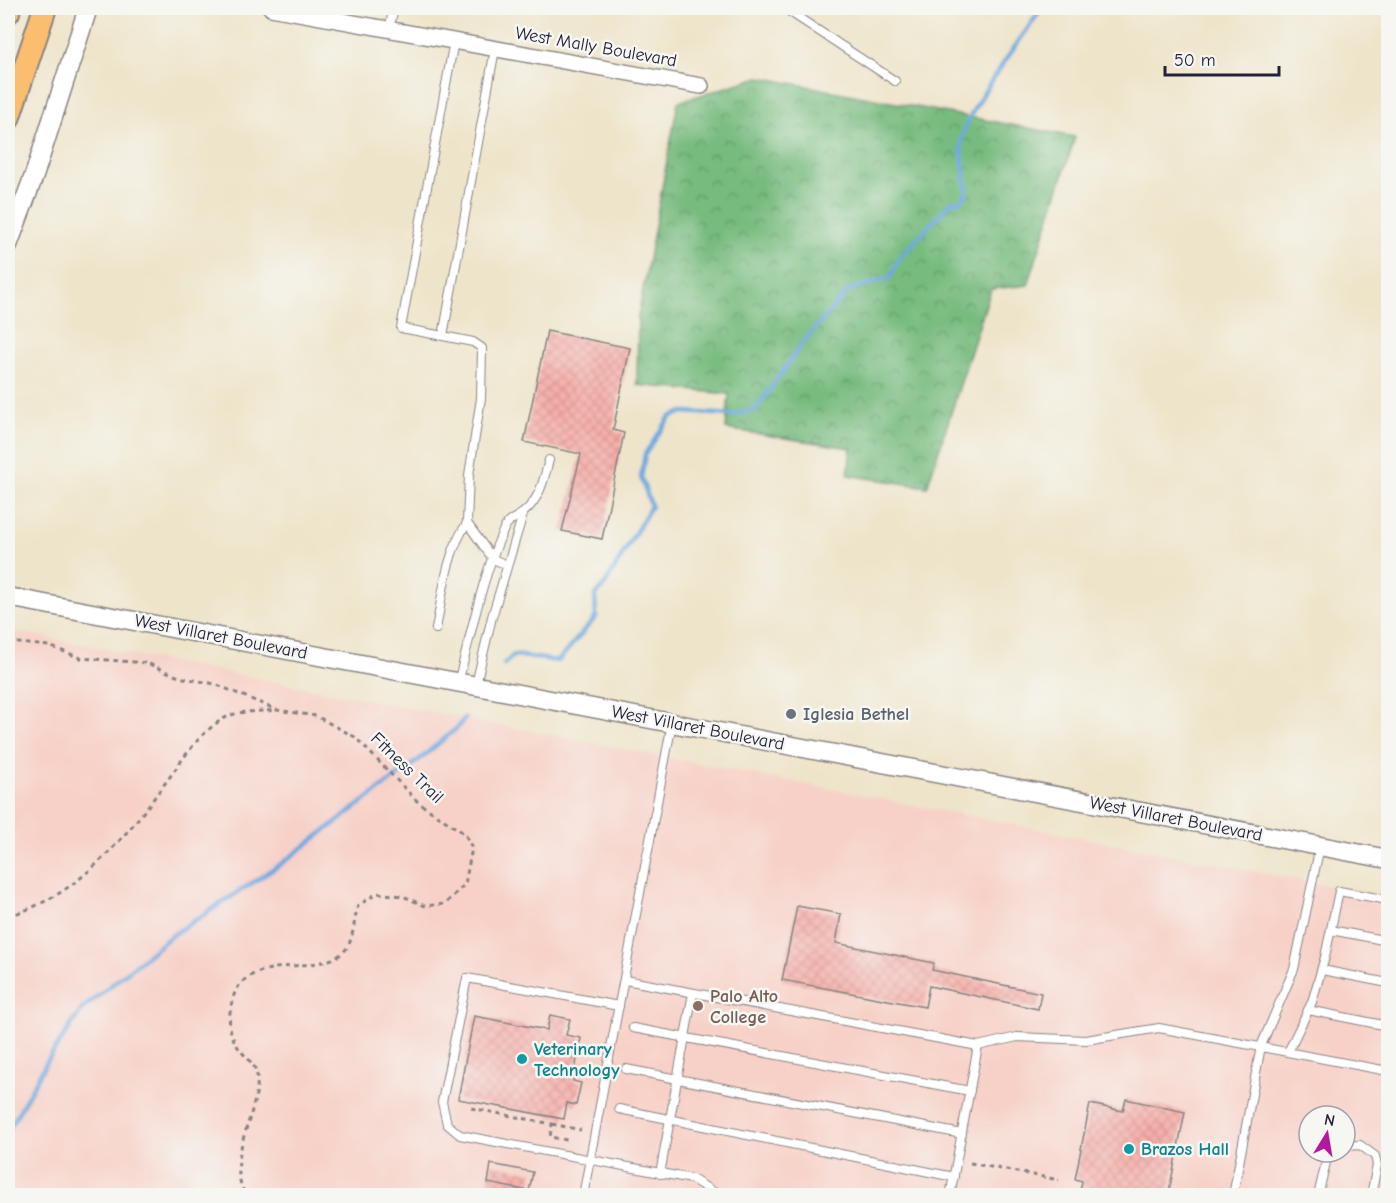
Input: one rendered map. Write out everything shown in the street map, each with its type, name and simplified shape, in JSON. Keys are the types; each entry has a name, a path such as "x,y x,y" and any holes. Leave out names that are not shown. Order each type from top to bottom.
{"main road":[{"path":"8,12 9,8"},
{"path":"8,119 45,8"}],"street":[{"path":"8,245 35,173 88,8"},
{"name":"West Mally Boulevard","path":"271,8 701,86"},
{"name":"West Villaret Boulevard","path":"8,597 1389,859"}],"lane":[{"path":"389,29 394,8"},
{"path":"784,8 895,81"},
{"path":"436,629 447,569 457,538 467,524 469,475 481,398 483,348 473,342 401,327 454,41"},
{"path":"443,336 495,48"},
{"path":"467,684 522,514 541,490 549,460"},
{"path":"467,684 493,559 505,527 512,517 522,514"},
{"path":"467,524 493,559 507,565"},
{"path":"584,1196 672,723"},
{"path":"1233,1196 1261,1046 1294,969 1320,846"},
{"path":"1288,1052 1308,1010 1322,970 1339,891 1389,900"},
{"path":"1331,930 1389,941"},
{"path":"1322,970 1389,983"},
{"path":"619,1006 467,978 442,1102 447,1124 459,1135 692,1179 720,1196"},
{"path":"625,980 978,1046 1017,1036 1086,1040 1159,1028 1389,1071"},
{"path":"660,1174 693,993"},
{"path":"1308,1010 1389,1026"},
{"path":"633,1028 970,1091"},
{"path":"950,1196 978,1046"},
{"path":"626,1069 962,1134"},
{"path":"619,1109 954,1177"},
{"path":"1357,1145 1375,1156 1377,1166 1371,1196"},
{"path":"1318,1196 1326,1164"}],"path":[{"name":"Fitness Trail","path":"8,642 49,646 81,658 147,663 179,677 215,684 277,710 316,716 355,737 419,803 465,834 472,848 465,884 445,904 425,906 403,896 377,893 358,906 348,946 339,955 318,963 266,969 245,979 234,994 229,1020 235,1042 252,1061 258,1075 256,1093 240,1152 239,1176 246,1196"},
{"name":"Fitness Trail","path":"8,915 24,911 71,888 106,856 199,738 230,715 277,710"},
{"path":"471,1108 581,1130"},
{"path":"552,1125 550,1137 567,1140"},
{"path":"970,1163 1059,1180"}],"shaded area":[{"name":"Palo Alto College","path":"8,630 1388,897 1388,1195 8,1195"}],"green space":[{"path":"759,77 1075,137 1028,285 991,289 927,487 848,475 851,448 726,429 729,394 637,385 638,317 678,102"}],"building":[{"path":"547,331 630,348 613,430 624,433 602,539 562,531 581,454 524,442"},
{"path":"797,906 841,914 836,943 934,963 932,970 1041,993 1038,1009 929,986 925,1007 782,980"},
{"name":"Veterinary Technology","path":"550,1015 570,1019 566,1035 581,1038 573,1081 581,1083 576,1105 567,1103 564,1119 458,1099 474,1016 547,1030"},
{"name":"Brazos Hall","path":"1126,1099 1185,1112 1168,1196 1079,1196 1082,1181 1075,1179 1090,1104 1123,1111"},
{"path":"491,1164 533,1172 529,1191 488,1183"}],"waterway":[{"path":"504,664 514,655 558,661 596,617 595,596 606,583 651,506 641,477 645,454 670,417 683,412 735,415 756,409 804,341 849,290 889,278 901,256 951,202 960,201 967,193 961,150 966,126 984,92 1042,8"},
{"path":"8,1131 46,1063 82,1009 171,936 281,864 420,759 458,727 465,718"}],"place":[{"name":"Iglesia Bethel","path":"791,714"},
{"name":"Palo Alto College","path":"698,1006"},
{"name":"Veterinary Technology","path":"522,1059"},
{"name":"Brazos Hall","path":"1129,1149"}]}
